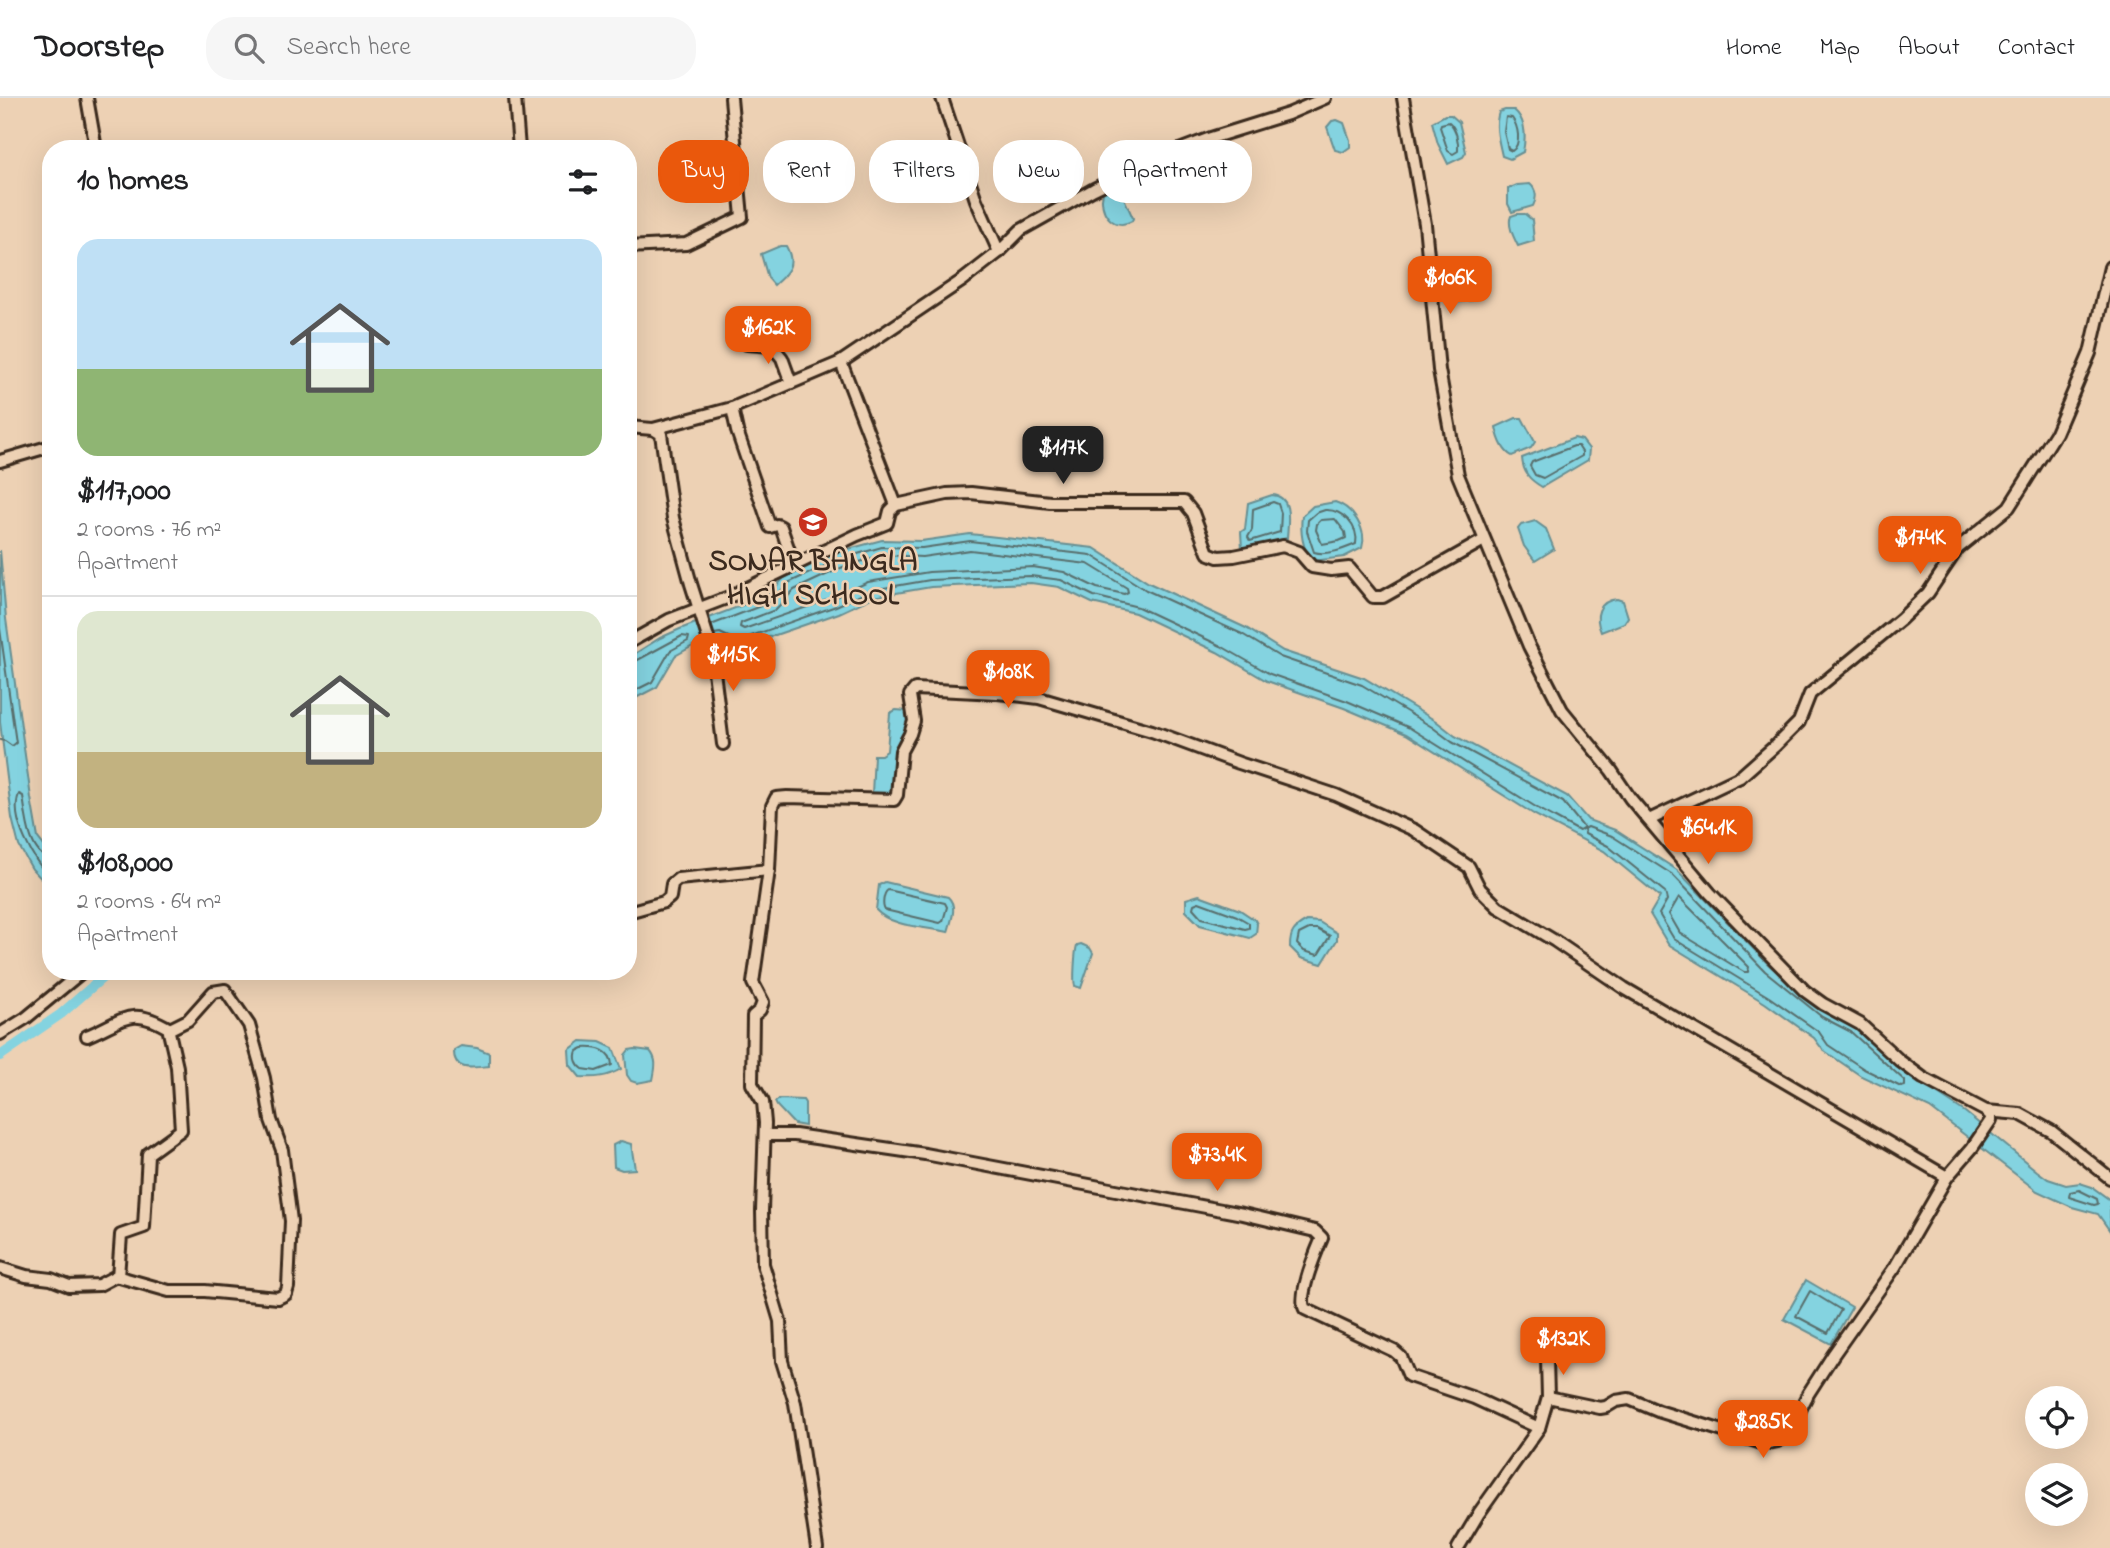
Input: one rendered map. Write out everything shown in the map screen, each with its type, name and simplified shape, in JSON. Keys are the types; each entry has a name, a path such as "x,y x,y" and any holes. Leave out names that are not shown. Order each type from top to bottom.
{"street":[{"path":"87,98 94,140"},
{"path":"515,98 518,140"},
{"path":"637,247 686,244 742,217 732,98"},
{"path":"942,98 976,200 999,252"},
{"path":"637,428 653,429 732,408 841,362 963,280 999,252 1021,230 1118,177 1210,138 1288,114 1325,98"},
{"path":"1403,98 1424,224 1439,370 1458,475 1529,646 1562,710 1649,821 1710,893 1805,991 1860,1024 1923,1078 1989,1116 2020,1114 2051,1131 2110,1178"},
{"path":"1649,821 1740,777 1799,723 1810,694 1901,619 1928,593 1958,548 2009,508 2056,433 2090,353 2110,267"},
{"path":"747,344 772,346 782,358 791,383"},
{"path":"841,362 896,505"},
{"path":"732,408 737,431 770,527 781,527 794,565"},
{"path":"653,429 661,434 673,518 711,647 723,744"},
{"path":"0,461 42,449"},
{"path":"637,638 669,620 700,612 887,523 890,511 896,505 947,494 971,493 1049,502 1184,502 1193,513 1208,553 1234,556 1283,546 1299,552 1312,567 1331,570 1349,568 1373,597 1383,597 1484,540"},
{"path":"817,1548 794,1403 782,1361 780,1321 763,1264 763,1102 752,1084 751,1028 753,1017 761,1010 763,1002 753,983 769,870 772,806 776,798 894,800 897,795 901,751 914,721 910,695 915,689 1039,698 1153,731 1336,795 1414,831 1469,867 1480,889 1498,907 1555,941 1624,988 1947,1177"},
{"path":"637,910 664,902 670,897 672,884 678,879 769,870"},
{"path":"0,1034 26,1018 72,980"},
{"path":"0,1268 26,1276 51,1279 69,1286 99,1285 118,1277 169,1291 205,1291 278,1298 286,1294 291,1221 284,1161 271,1120 264,1078 249,1025 225,990 219,990 206,998 188,1020 170,1029"},
{"path":"87,1036 121,1019 135,1016 148,1017 170,1029"},
{"path":"118,1277 121,1235 144,1227 148,1154 181,1130 177,1067 169,1036 170,1029"},
{"path":"1548,1397 1600,1408 1629,1399 1756,1443 1777,1441 1793,1424 1808,1394 1895,1267 1947,1177 1972,1148 1989,1116"},
{"path":"765,1135 795,1135 925,1154 1243,1214 1315,1231 1322,1238 1312,1262 1302,1301 1305,1309 1394,1351 1401,1357 1409,1376 1474,1398 1539,1428"},
{"path":"1458,1548 1479,1513 1539,1428 1548,1397 1547,1359"}],"water":[{"path":"1514,110 1518,114 1524,129 1523,152 1510,159 1502,156 1498,134 1499,112"},
{"path":"1451,115 1459,122 1466,152 1463,157 1448,164 1438,144 1432,122"},
{"path":"1337,120 1344,123 1350,140 1350,147 1343,152 1335,150 1327,127"},
{"path":"1530,184 1536,195 1533,206 1512,212 1508,204 1508,189"},
{"path":"1103,203 1126,203 1132,221 1118,224 1108,217"},
{"path":"1525,214 1532,220 1534,241 1518,246 1510,223 1511,216"},
{"path":"786,246 791,263 784,276 774,285 768,278 761,254"},
{"path":"1467,277 1475,282 1477,292 1474,300 1448,303 1442,289 1443,282"},
{"path":"1522,418 1535,442 1531,448 1512,456 1504,447 1496,427"},
{"path":"1574,438 1582,440 1589,449 1588,460 1542,487 1531,479 1524,468 1522,458"},
{"path":"1272,495 1279,496 1286,505 1287,538 1242,549 1241,532 1245,529 1248,503"},
{"path":"1335,502 1347,509 1357,520 1363,534 1362,548 1344,557 1313,561 1303,540 1302,516 1313,506"},
{"path":"1535,521 1546,529 1554,549 1535,561 1524,546 1518,529 1521,525"},
{"path":"970,534 1094,548 1149,583 1246,628 1283,651 1364,678 1436,721 1455,736 1567,796 1588,820 1615,830 1677,870 1770,966 1826,1011 1855,1026 1906,1073 1965,1112 2048,1179 2066,1185 2080,1183 2092,1187 2110,1200 2110,1231 2098,1214 2072,1207 2037,1191 1930,1108 1861,1076 1823,1050 1814,1038 1765,1003 1668,944 1650,914 1660,897 1604,851 1535,815 1406,734 1344,708 1267,681 1217,652 1135,613 1092,603 1059,587 1031,583 931,587 873,597 839,613 735,649 718,640 693,646 675,656 657,687 637,697 637,652 660,638 767,596 784,578 837,552 882,540 921,541"},
{"path":"0,550 6,619 31,798 38,838 42,843 42,880 32,869 19,846 12,818 0,722"},
{"path":"1617,599 1623,601 1628,617 1624,623 1601,632 1599,610 1606,603"},
{"path":"896,710 907,711 910,719 893,795 872,794 874,755 887,751 890,713"},
{"path":"885,882 948,897 953,909 948,932 909,926 882,916 876,910 879,885"},
{"path":"1199,895 1240,910 1255,920 1256,934 1250,938 1200,925 1186,911 1186,899"},
{"path":"1307,921 1319,922 1337,933 1337,940 1322,964 1301,958 1290,947 1294,931"},
{"path":"1077,945 1090,948 1093,953 1081,988 1075,986 1074,978 1076,949"},
{"path":"581,1041 600,1042 613,1048 621,1069 601,1076 580,1077 570,1065 569,1050"},
{"path":"461,1046 489,1053 489,1066 471,1068 460,1065 454,1050"},
{"path":"629,1050 653,1054 653,1080 637,1083 631,1081 627,1075 625,1055"},
{"path":"780,1099 803,1100 805,1126 794,1124 777,1106 775,1102"},
{"path":"621,1141 631,1144 635,1169 622,1170 614,1167 613,1145"},
{"path":"1806,1280 1852,1307 1831,1344 1784,1319"}],"waterway":[{"path":"0,1056 61,1014 100,980"}],"place":[{"name":"SONAR BANGLA HIGH SCHOOL","path":"813,522"}]}
